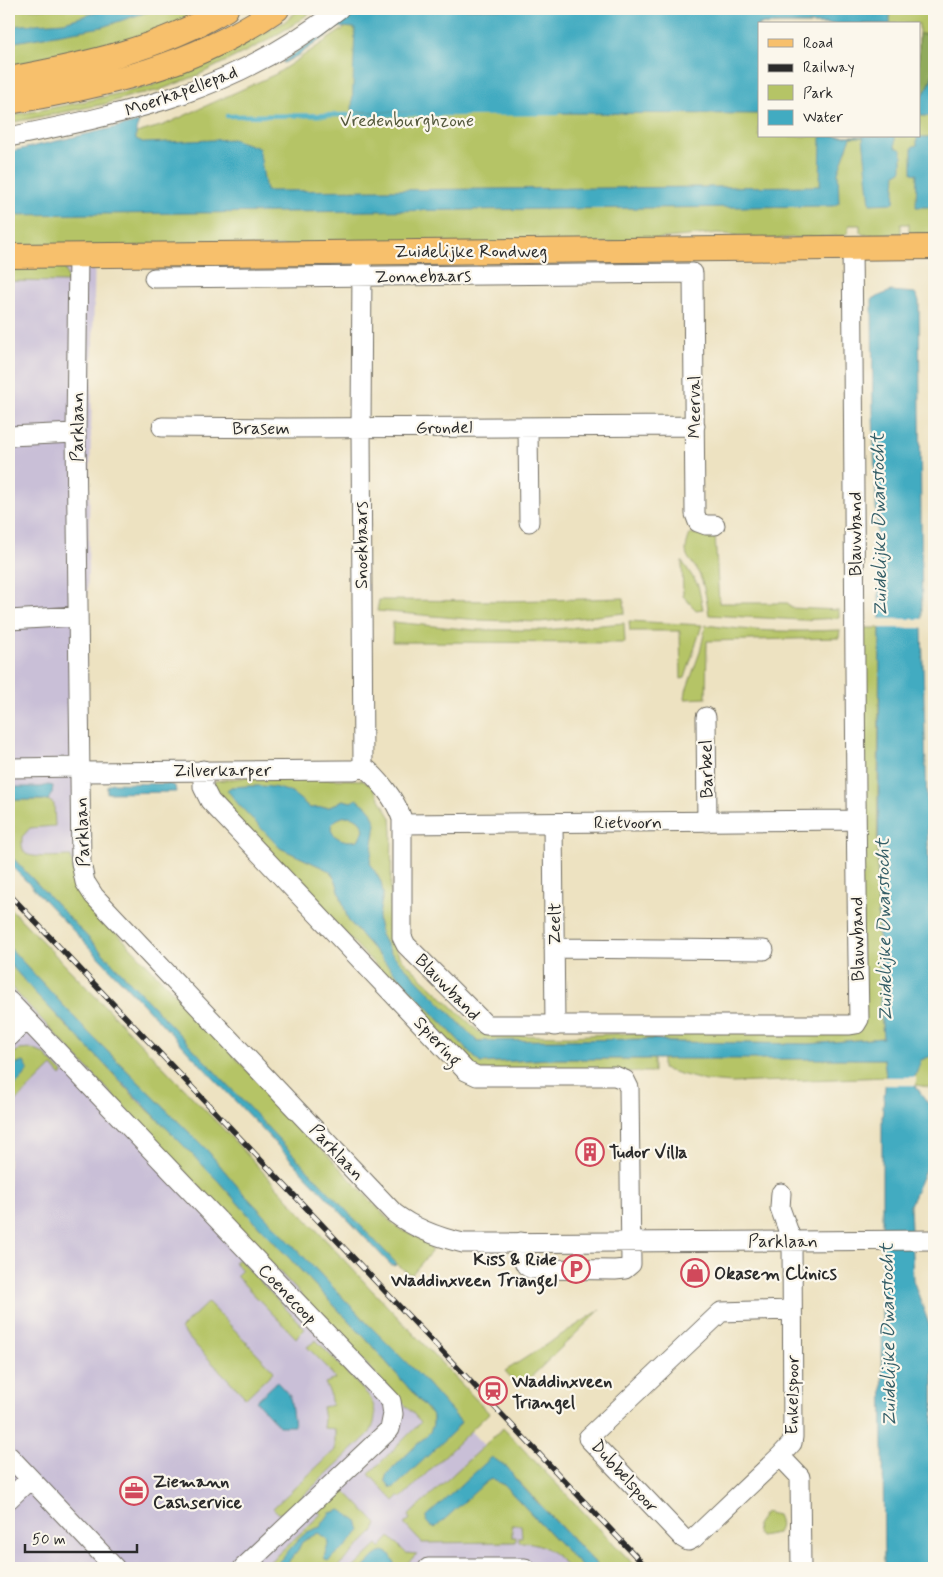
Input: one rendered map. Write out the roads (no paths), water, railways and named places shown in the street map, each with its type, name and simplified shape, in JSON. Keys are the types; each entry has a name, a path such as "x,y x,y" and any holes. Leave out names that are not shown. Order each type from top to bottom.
{"main road":[{"path":"9,79 92,62 144,47 194,26 226,9"},
{"path":"9,102 92,87 172,64 220,43 277,9"},
{"name":"Zuidelijke Rondweg","path":"9,256 934,247"}],"street":[{"name":"Moerkapellepad","path":"9,137 106,117 159,103 204,87 277,52 338,9"},
{"name":"Blauwband","path":"402,824 402,938 486,1025 856,1024 859,1019 855,820 852,248"},
{"name":"Snoekbaars","path":"362,252 363,766"},
{"name":"Parklaan","path":"78,255 76,433 81,863 85,882 94,896 394,1213 408,1224 425,1232 463,1243 928,1240"},
{"name":"Zonnebaars","path":"154,278 693,273"},
{"name":"Meerval","path":"693,273 695,514 698,522 706,525 715,525"},
{"name":"Grondel","path":"361,428 695,426"},
{"path":"528,427 529,522"},
{"name":"Brasem","path":"162,428 361,428"},
{"path":"9,436 76,433"},
{"path":"9,620 78,616"},
{"name":"Barbeel","path":"706,717 707,822"},
{"path":"363,766 375,776 398,809 402,824"},
{"name":"Zilverkarper","path":"9,768 354,770 363,766"},
{"name":"Spiering","path":"203,770 203,787 210,801 466,1071 477,1076 616,1076 625,1080 628,1088 631,1241"},
{"name":"Rietvoorn","path":"402,824 855,820"},
{"name":"Zeelt","path":"553,823 554,1026"},
{"path":"554,948 764,950"},
{"name":"Coenecoop","path":"9,1001 391,1401 393,1414 390,1429 243,1568"},
{"path":"9,1037 26,1020"},
{"name":"Enkelspoor","path":"781,1193 780,1208 792,1241 793,1437 792,1443 780,1456 800,1477 801,1568"},
{"path":"521,1242 524,1263 532,1269 615,1270 625,1269 630,1264 631,1241"},
{"name":"Dubbelspoor","path":"780,1456 694,1538 688,1541 588,1438 721,1312 792,1310"},
{"path":"9,1456 115,1568"},
{"path":"9,1499 30,1479"},
{"path":"428,1568 525,1568"}],"water":[{"path":"108,9 156,9 102,27 9,43 9,26 64,22"},
{"path":"355,9 890,9 890,22 758,22 758,114 352,112 355,28 339,27 297,56 284,63 282,62 335,26"},
{"path":"934,71 934,116 922,116 920,102"},
{"path":"139,122 136,130 136,139 145,143 233,139 259,148 266,191 820,186 821,138 851,138 838,172 839,203 833,206 9,215 9,152"},
{"path":"934,137 934,207 916,207 917,174 912,173 912,147 917,145 917,138"},
{"path":"863,138 895,138 895,147 902,150 902,170 896,174 894,203 870,204"},
{"name":"Zuidelijke Dwarstocht","path":"891,291 915,293 919,301 922,628 934,1055 921,1060 915,1077 915,1085 932,1109 932,1154 910,1205 913,1280 933,1335 934,1568 884,1568 882,1118 886,1077 884,1059 549,1059 480,1063 348,920 336,881 330,871 280,848 227,790 231,787 273,787 290,792 310,808 330,807 343,800 351,802 357,799 370,809 376,824 370,863 381,882 383,894 378,920 381,935 391,953 477,1041 658,1039 669,1042 809,1044 883,1038 878,902 880,628 873,414 872,299","holes":["346,816 358,820 363,827 364,830 358,840 342,840 332,833 332,824 337,819"]},
{"path":"112,783 169,784 175,786 176,792 107,793 107,786"},
{"path":"53,786 48,800 9,800 9,787 41,787"},
{"path":"9,854 396,1263 395,1266 391,1265 9,863"},
{"path":"9,947 88,1032 207,1150 243,1193 424,1380 461,1422 395,1487 391,1488 385,1480 387,1474 430,1432 433,1425 433,1416 366,1339 219,1182 36,994 9,963"},
{"path":"24,1062 28,1069 24,1077 9,1092 9,1069 13,1065"},
{"path":"277,1382 290,1396 294,1426 279,1426 256,1401"},
{"path":"492,1457 508,1468 516,1480 600,1568 583,1568 504,1485 491,1479 435,1528 431,1527 426,1521 427,1516"},
{"path":"341,1510 357,1521 360,1530 341,1550 328,1561 326,1560 324,1557 328,1544 327,1539 318,1533 302,1542 283,1568 273,1568 307,1532 320,1527 330,1513"},
{"path":"383,1551 389,1553 394,1561 394,1565 391,1568 363,1568 375,1556"}],"waterway":[{"path":"227,116 558,113"}],"railway":[{"path":"9,894 647,1568"}],"place":[{"name":"Tudor Villa","path":"590,1152"},
{"name":"Kiss & Ride Waddinxveen Triangel","path":"576,1269"},
{"name":"Okasem Clinics","path":"695,1273"},
{"name":"Waddinxveen Triangel","path":"493,1391"},
{"name":"Ziemann Cashservice","path":"134,1491"}],"park label":[{"name":"Vredenburghzone","path":"407,120"}]}
